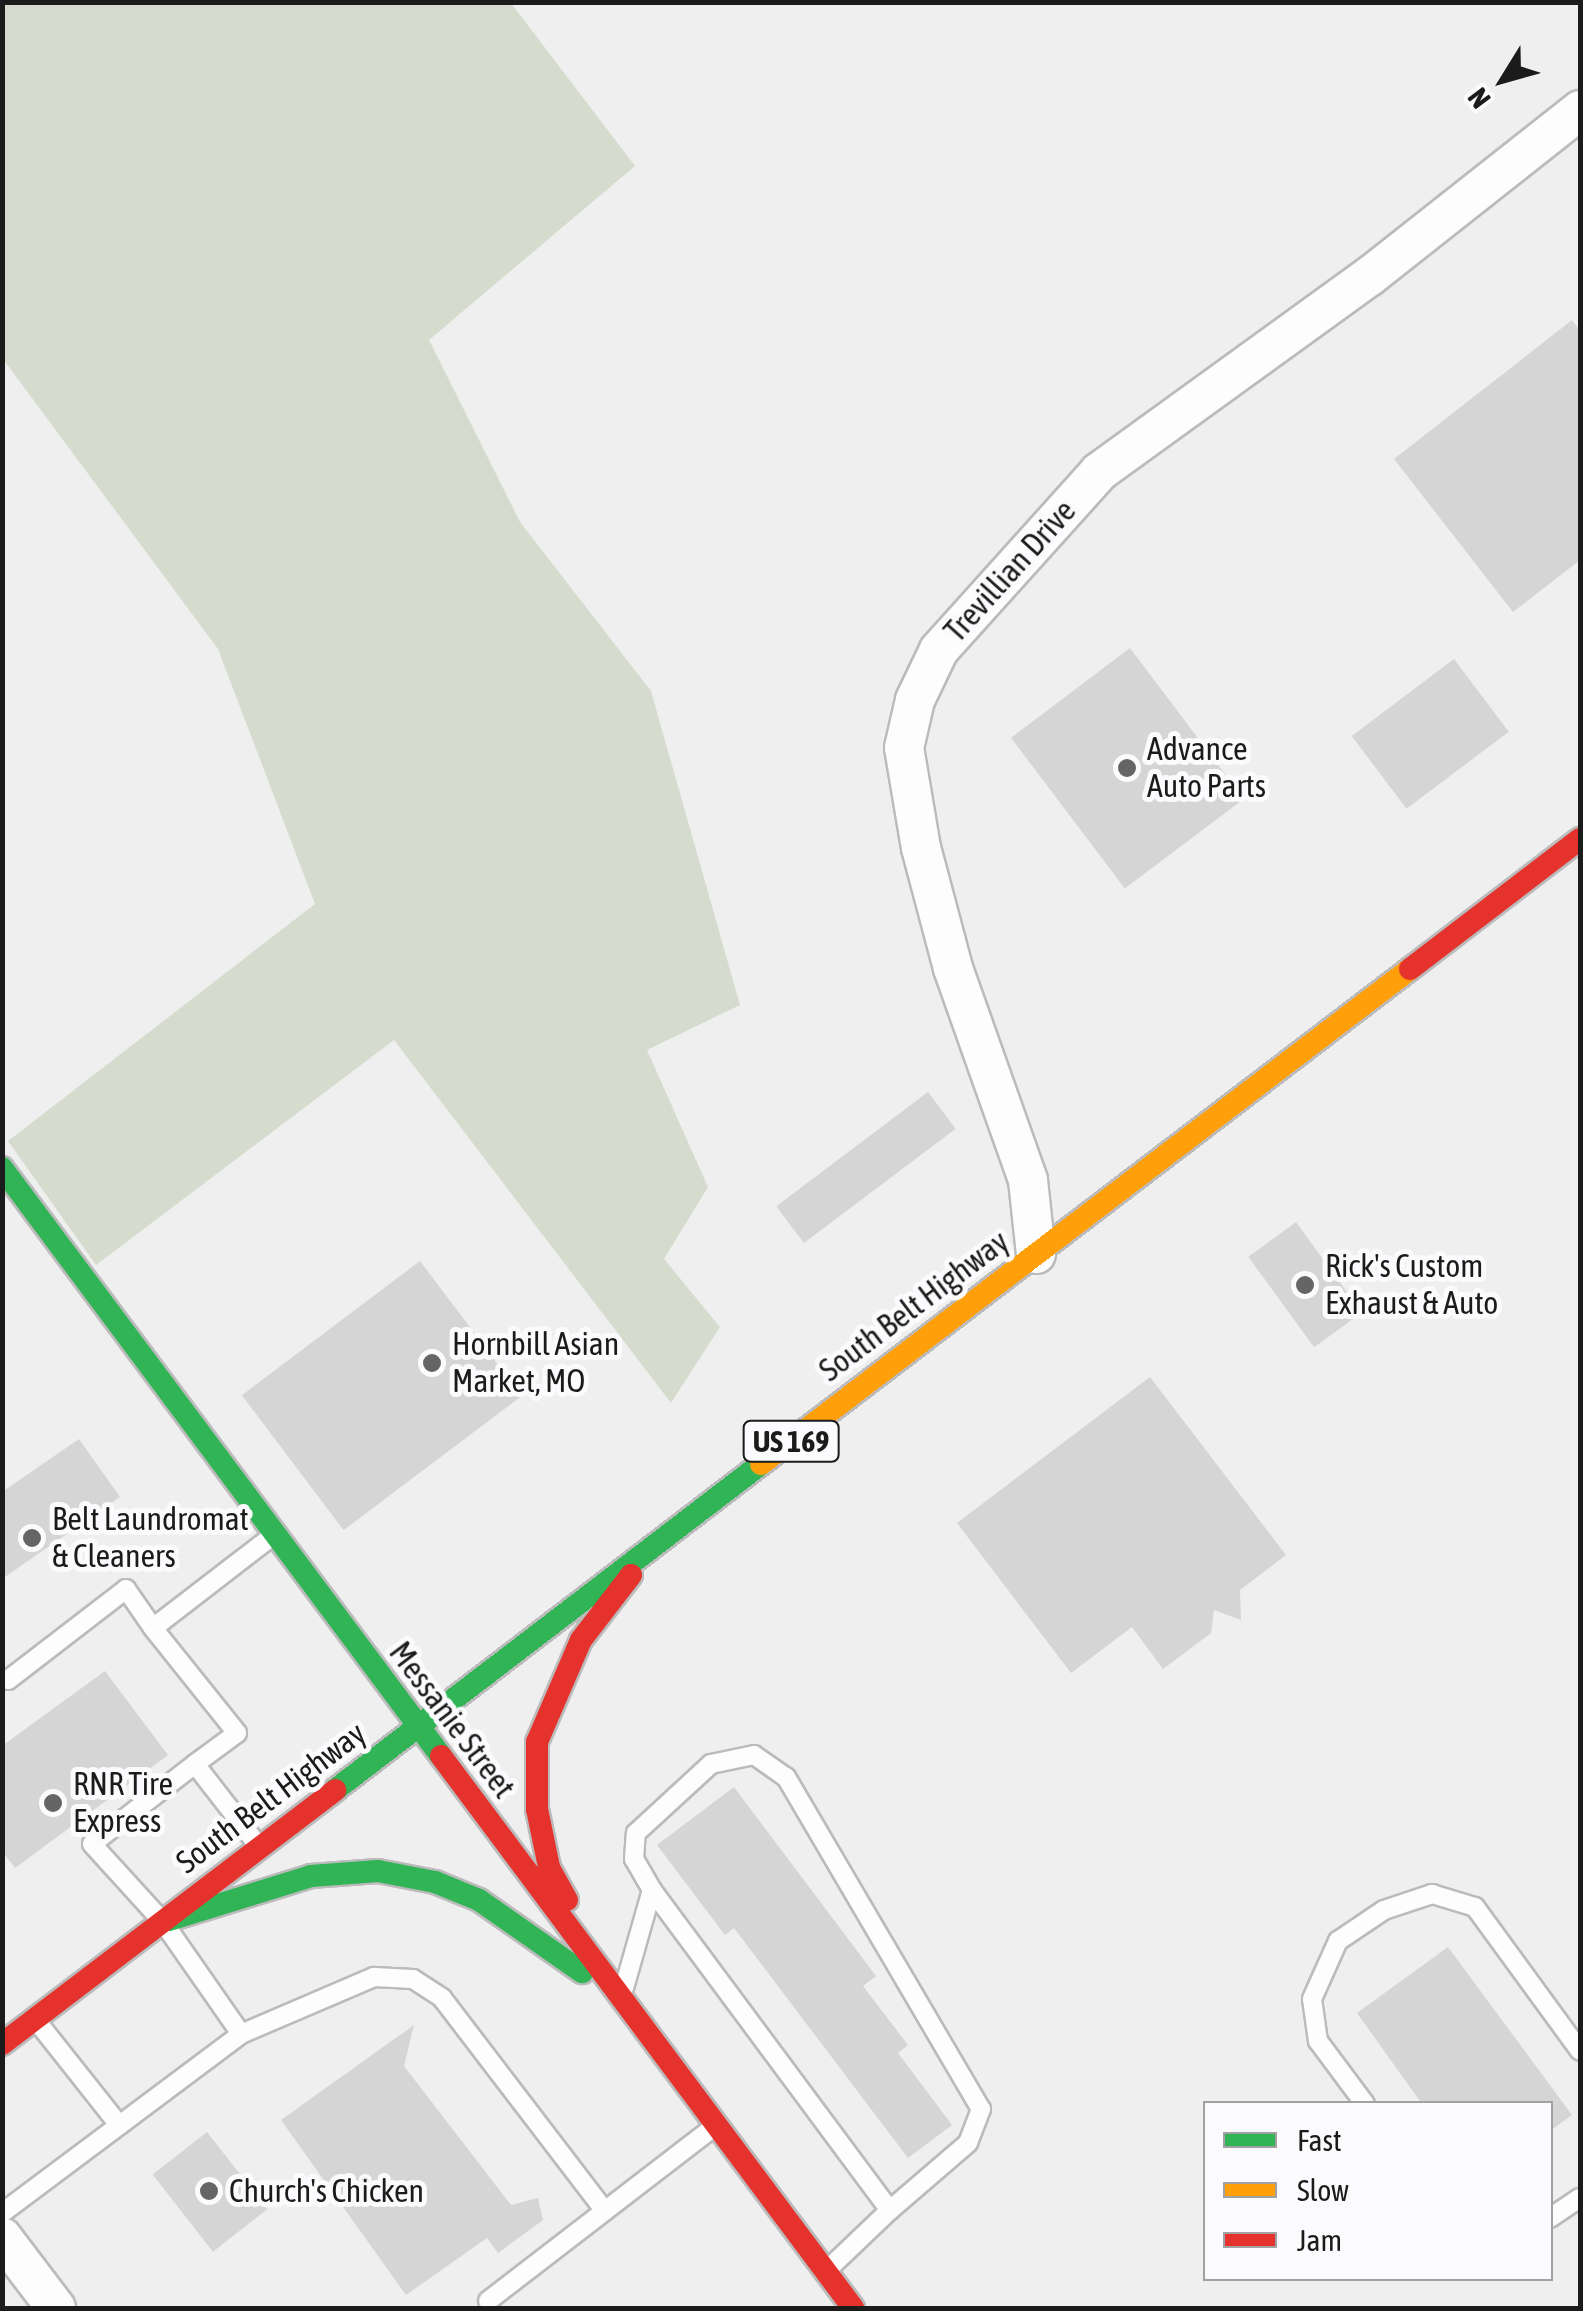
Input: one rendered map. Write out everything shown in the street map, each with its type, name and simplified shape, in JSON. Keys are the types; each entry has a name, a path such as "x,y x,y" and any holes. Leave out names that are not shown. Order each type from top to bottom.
{"street":[{"name":"Trevillian Drive","path":"1036,1254 1028,1180 952,968 922,848 904,748 915,700 940,650 1099,472 1370,276 1580,110"},
{"name":"South Belt Highway","path":"2,2044 1580,839"},
{"name":"Messanie Street","path":"2,1168 853,2308"},
{"path":"620,1998 550,1867 537,1809 537,1742 580,1640 656,1544"},
{"path":"163,1922 311,1876 378,1871 436,1882 479,1900 620,1998"},
{"path":"2,2237 56,2308"}],"lane":[{"path":"153,1628 274,1534"},
{"path":"8,1680 126,1590 236,1733 92,1844 163,1922 241,2034"},
{"path":"825,2272 968,2142 981,2109 786,1778 754,1755 734,1755 697,1776 636,1833 634,1859 652,1890 890,2210"},
{"path":"195,1764 260,1848"},
{"path":"620,1998 652,1890"},
{"path":"1363,2101 1318,2042 1312,1999 1338,1940 1384,1910 1432,1894 1475,1907 1580,2051"},
{"path":"2,2214 241,2034 374,1977 413,1978 442,1998 605,2211"},
{"path":"35,2019 120,2125"},
{"path":"488,2301 716,2125"},
{"path":"1553,2216 1580,2198"}],"green space":[{"path":"3,3 511,3 635,166 429,340 520,522 651,691 740,1005 647,1050 708,1187 664,1259 720,1327 671,1403 394,1040 96,1265 8,1141 315,904 218,649 3,359"}],"building":[{"path":"1572,320 1580,331 1580,560 1513,612 1394,459"},
{"name":"Advance Auto Parts","path":"1130,648 1244,799 1125,889 1011,738"},
{"path":"1454,659 1509,732 1407,809 1352,736"},
{"path":"928,1092 956,1129 804,1243 776,1206"},
{"name":"Rick's Custom Exhaust & Auto","path":"1296,1222 1362,1313 1314,1347 1248,1257"},
{"path":"420,1261 522,1396 344,1530 242,1395"},
{"path":"1150,1377 1286,1555 1240,1590 1241,1620 1214,1610 1211,1633 1163,1669 1132,1627 1071,1673 957,1523"},
{"name":"Belt Laundromat & Cleaners","path":"79,1439 120,1497 2,1579 2,1492"},
{"name":"RNR Tire Express","path":"105,1671 168,1755 15,1868 2,1851 2,1746"},
{"path":"734,1787 876,1976 863,1986 908,2045 898,2053 952,2125 908,2158 734,1928 725,1935 657,1845"},
{"path":"1448,1947 1572,2115 1553,2129 1553,2101 1420,2101 1357,2013"},
{"path":"414,2025 404,2066 511,2205 538,2198 543,2220 498,2253 487,2238 406,2295 281,2120"},
{"name":"Church's Chicken","path":"207,2132 267,2209 213,2252 153,2174"}],"traffic: fast":[{"path":"2,1168 441,1756"},
{"path":"335,1790 761,1464"},
{"path":"169,1920 311,1876 378,1871 435,1882 479,1900 582,1972"}],"traffic: slow":[{"path":"761,1464 1410,969"}],"traffic: jam":[{"path":"1410,969 1580,839"},
{"path":"567,1900 549,1867 537,1809 537,1742 581,1640 631,1575"},
{"path":"441,1756 853,2308"},
{"path":"2,2044 335,1790"}],"place":[{"name":"Advance Auto Parts","path":"1127,768"},
{"name":"Rick's Custom Exhaust & Auto","path":"1305,1285"},
{"name":"Hornbill Asian Market, MO","path":"432,1363"},
{"name":"Belt Laundromat & Cleaners","path":"32,1538"},
{"name":"RNR Tire Express","path":"53,1803"},
{"name":"Church's Chicken","path":"209,2191"}]}
